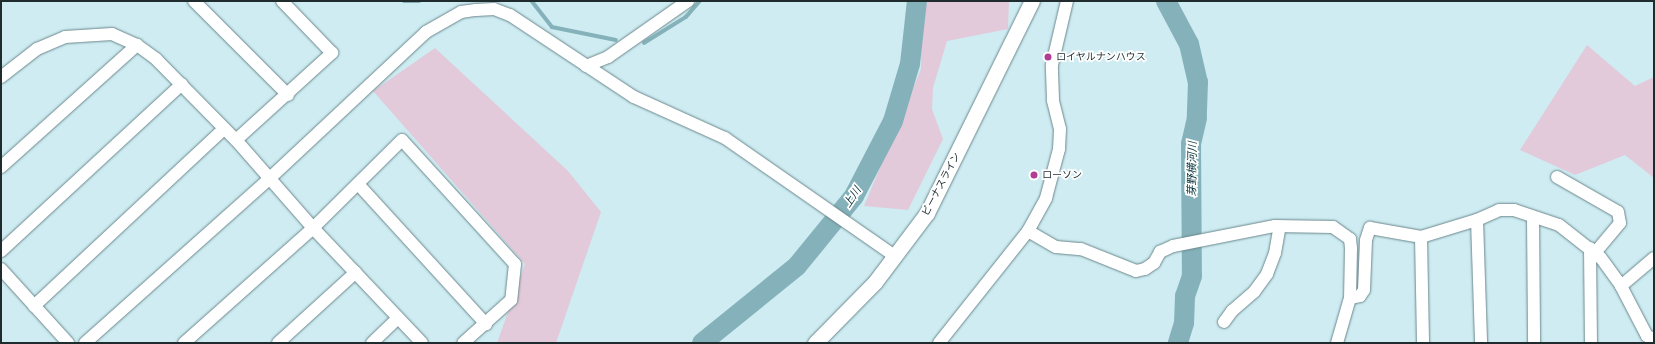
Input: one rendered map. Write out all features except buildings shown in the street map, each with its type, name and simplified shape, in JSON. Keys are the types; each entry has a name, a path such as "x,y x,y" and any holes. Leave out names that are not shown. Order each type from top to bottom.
{"main road":[{"name":"ビーナスライン","path":"815,343 838,322 895,256 927,213 1032,1"}],"street":[{"path":"194,1 288,95"},
{"path":"236,140 288,95 332,53 282,1"},
{"path":"586,66 608,57 688,1"},
{"path":"939,343 1028,231 1046,198 1059,149 1060,129 1053,100 1052,65 1067,1"},
{"path":"85,343 270,178 426,32 461,12 494,9 510,15 634,97 725,138 895,256"},
{"path":"1,77 37,49 65,37 112,34 137,45 182,84 236,140 313,228 422,343"},
{"path":"1,167 137,45"},
{"path":"1,251 182,84"},
{"path":"34,306 224,129"},
{"path":"184,343 313,228 402,140 515,264 511,300 463,343"},
{"path":"1557,177 1618,212 1620,223 1592,250 1590,343"},
{"path":"358,184 486,324"},
{"path":"1350,298 1360,296 1364,290 1366,240 1370,228 1421,237 1477,220 1499,210 1514,210 1533,218 1559,225 1592,250 1621,286 1650,339"},
{"path":"1533,218 1534,343"},
{"path":"1477,220 1481,343"},
{"path":"1028,231 1056,247 1081,249 1136,271 1145,270 1154,263 1160,252 1173,246 1280,226 1333,228 1342,232 1350,239 1352,248 1350,298 1337,343"},
{"path":"1224,322 1232,311 1254,292 1267,274 1275,253 1280,226"},
{"path":"1421,237 1423,343"},
{"path":"1621,286 1654,258"},
{"path":"1,269 68,343"},
{"path":"278,343 356,272"},
{"path":"372,343 398,318"}],"shaded area":[{"path":"920,1 1009,1 1008,29 947,41 933,88 932,109 943,139 908,210 864,206 921,69"},
{"path":"1587,45 1635,86 1654,77 1654,178 1625,155 1575,175 1520,150"},
{"path":"435,48 568,171 601,212 556,343 497,343 525,264 373,91"}],"waterway":[{"path":"404,1 419,1"},
{"path":"532,1 552,27 616,40"},
{"path":"644,43 686,17 700,1"},
{"name":"上川","path":"702,343 797,266 854,196 893,121 910,64 917,1"},
{"name":"芽野横河川","path":"1166,1 1189,44 1198,82 1197,118 1191,144 1192,276 1185,296 1184,323 1178,343"}],"place":[{"name":"ロイヤルナンハウス","path":"1048,57"},
{"name":"ローソン","path":"1034,175"}]}
